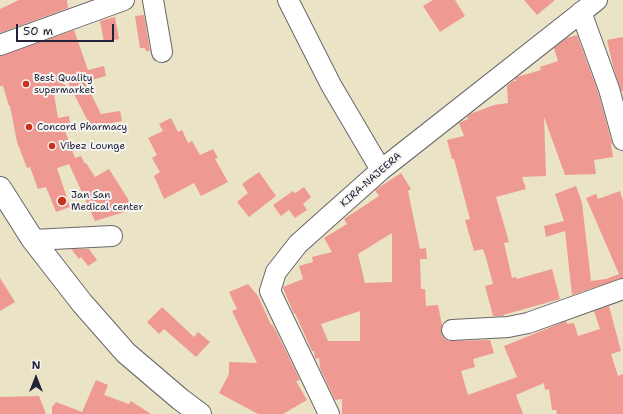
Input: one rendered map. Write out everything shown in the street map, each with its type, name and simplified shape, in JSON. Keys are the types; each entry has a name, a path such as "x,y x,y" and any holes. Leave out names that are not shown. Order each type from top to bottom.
{"main road":[{"path":"0,188 33,240 82,303 126,353 200,414"}],"street":[{"path":"0,45 124,0"},
{"path":"153,0 162,52"},
{"path":"288,0 331,85 381,170"},
{"path":"589,6 623,140"},
{"name":"KIRA-NAJEERA","path":"329,414 270,291 276,272 298,244 381,170 589,6"},
{"path":"33,240 112,236"},
{"path":"452,330 502,328 528,323 623,289"}],"building":[{"path":"19,0 67,0 68,8 0,33 0,9"},
{"path":"433,0 455,0 465,16 440,32 423,6"},
{"path":"524,0 555,0 537,15"},
{"path":"144,15 150,51 146,51 145,48 140,48 135,16"},
{"path":"115,17 119,39 104,42 100,21"},
{"path":"74,30 88,70 104,66 106,76 85,82 101,114 120,111 122,121 91,127 63,73 66,90 54,94 58,118 69,116 71,130 65,131 75,158 81,156 95,177 109,169 128,199 131,210 95,221 69,164 57,168 70,207 56,212 46,187 38,189 30,167 27,168 17,142 10,106 3,86 0,86 0,56"},
{"path":"577,35 598,92 612,143 613,157 594,160 596,174 565,175 544,117 546,176 522,177 526,189 496,197 509,242 504,243 512,278 516,277 517,279 552,269 560,299 503,315 504,316 493,316 485,286 493,284 483,249 474,251 465,220 470,219 454,159 452,159 447,140 464,136 459,123 468,119 467,117 470,114 494,105 508,103 507,86 513,81 516,81 515,79 517,77 541,70 540,67 558,61 554,48 567,38"},
{"path":"623,37 623,91 621,91 607,40"},
{"path":"171,118 178,132 182,130 188,143 192,141 200,155 213,149 218,158 215,159 228,182 201,196 194,183 164,199 154,176 160,172 152,158 157,155 148,138 163,131 159,124"},
{"path":"259,172 276,196 249,217 237,202 248,193 242,184"},
{"path":"401,173 411,189 408,191 420,249 426,248 427,259 420,259 421,289 425,289 426,306 438,305 442,325 442,336 446,340 453,341 490,340 494,353 473,359 475,367 461,371 468,395 517,377 504,346 566,321 567,324 574,323 578,336 600,329 594,311 609,306 621,351 611,354 618,376 623,374 623,414 557,414 556,410 552,410 549,389 545,390 544,383 516,395 523,414 342,414 342,399 335,400 320,368 319,358 315,359 314,351 312,351 295,313 294,314 283,287 303,279 299,266 313,262 312,257 332,252 324,238 347,224 344,219 379,196 375,190","holes":["392,233 392,282 365,283 358,254","360,311 360,341 328,341 321,324"]},
{"path":"576,186 582,203 591,281 606,279 619,274 586,198 596,194 598,199 620,191 623,201 623,278 572,295 565,231 546,237 544,226 564,221 555,194"},
{"path":"304,187 311,197 303,204 307,210 295,218 289,210 281,216 273,205 293,191 295,193"},
{"path":"89,249 97,260 88,266 81,257 79,259 72,250"},
{"path":"0,278 15,302 0,311"},
{"path":"248,284 258,296 271,325 272,324 277,333 300,380 296,381 307,400 283,414 258,414 219,393 229,374 229,362 257,363 232,311 237,309 229,292"},
{"path":"162,307 194,337 198,332 210,342 196,357 164,329 159,334 147,322"},
{"path":"96,380 108,385 104,395 129,404 131,401 151,414 52,414 52,407 56,402 82,412"},
{"path":"39,396 46,414 0,414 0,397"}],"place":[{"name":"Best Quality supermarket","path":"26,84"},
{"name":"Concord Pharmacy","path":"29,127"},
{"name":"Vibez Lounge","path":"52,146"},
{"name":"Jan San Medical center","path":"62,201"}]}
